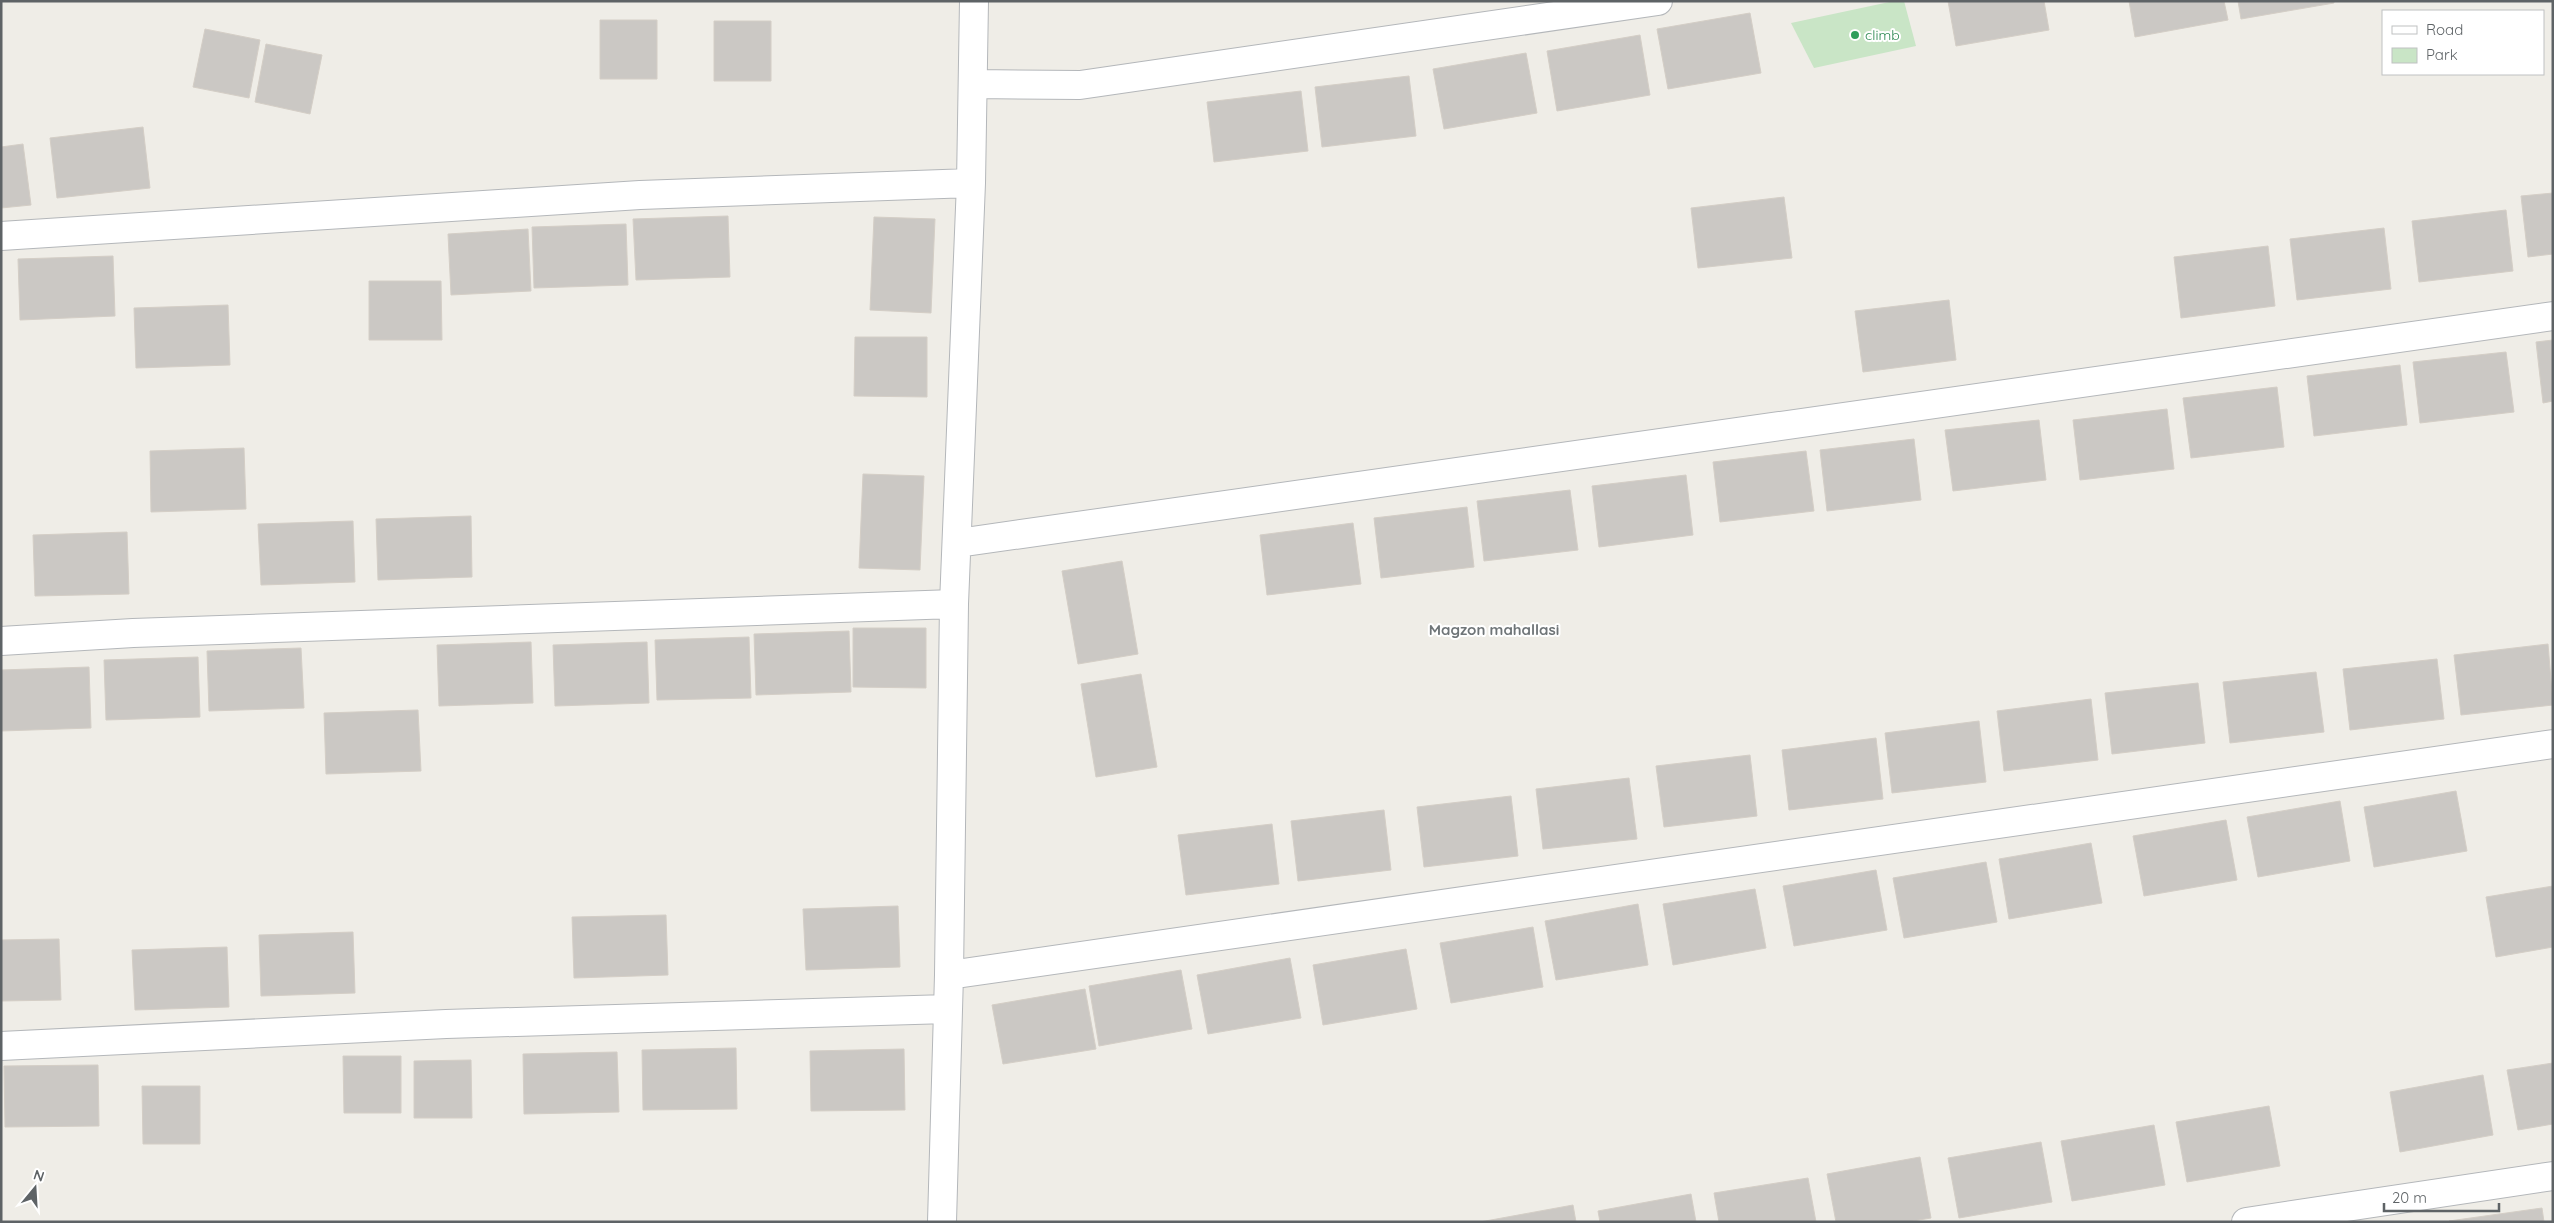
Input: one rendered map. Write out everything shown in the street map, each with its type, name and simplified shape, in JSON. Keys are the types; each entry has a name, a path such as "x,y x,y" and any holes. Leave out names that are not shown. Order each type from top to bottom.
{"street":[{"path":"942,1222 949,976 954,604 971,183 974,1"},
{"path":"974,84 1080,85 1658,1"},
{"path":"1,236 640,195 971,183"},
{"path":"958,542 2553,316"},
{"path":"1,641 133,633 954,604"},
{"path":"949,976 2553,744"},
{"path":"1,1046 446,1024 948,1009"},
{"path":"2246,1222 2553,1176"}],"green space":[{"name":"climb","path":"1894,1 1904,1 1916,46 1814,68 1791,23"}],"building":[{"path":"1948,1 2044,1 2049,30 1956,46"},
{"path":"2129,1 2224,1 2228,20 2135,37"},
{"path":"2238,1 2334,1 2334,3 2241,19"},
{"path":"1750,13 1761,73 1668,89 1657,29"},
{"path":"600,20 657,20 657,79 600,79"},
{"path":"714,21 771,21 771,81 714,81"},
{"path":"205,29 260,40 249,98 193,87"},
{"path":"1640,35 1650,95 1557,111 1547,51"},
{"path":"266,44 322,55 310,114 255,102"},
{"path":"1526,53 1537,113 1444,129 1433,69"},
{"path":"1409,76 1416,136 1322,147 1315,87"},
{"path":"1301,91 1308,151 1214,162 1207,102"},
{"path":"143,127 150,188 57,198 50,138"},
{"path":"23,144 31,205 1,208 1,147"},
{"path":"2553,193 2553,254 2528,257 2521,196"},
{"path":"1784,197 1792,258 1698,268 1691,208"},
{"path":"2506,210 2513,271 2419,282 2412,221"},
{"path":"728,216 730,277 636,280 633,219"},
{"path":"874,217 935,219 931,313 870,310"},
{"path":"626,224 628,285 534,288 532,227"},
{"path":"2384,228 2391,289 2297,300 2290,239"},
{"path":"528,229 531,291 451,295 448,234"},
{"path":"2268,246 2275,306 2181,318 2174,257"},
{"path":"113,256 115,316 20,320 18,259"},
{"path":"369,281 441,281 442,340 369,340"},
{"path":"1949,300 1956,360 1863,372 1855,311"},
{"path":"228,305 230,365 136,368 134,308"},
{"path":"855,337 927,337 927,397 854,396"},
{"path":"2553,340 2553,401 2543,403 2536,342"},
{"path":"2506,352 2514,412 2420,423 2413,362"},
{"path":"2400,365 2407,425 2314,436 2307,376"},
{"path":"2277,387 2284,447 2191,458 2183,398"},
{"path":"2167,409 2174,469 2080,480 2073,420"},
{"path":"2039,420 2046,480 1953,491 1945,430"},
{"path":"1914,439 1921,500 1827,511 1820,450"},
{"path":"244,448 246,509 151,512 150,451"},
{"path":"1806,451 1814,511 1720,522 1713,462"},
{"path":"863,474 924,476 920,570 859,568"},
{"path":"1686,475 1693,535 1599,547 1592,486"},
{"path":"1570,490 1578,550 1484,561 1477,501"},
{"path":"1467,507 1474,567 1381,578 1374,518"},
{"path":"471,516 472,577 378,580 376,519"},
{"path":"353,521 355,582 261,585 258,524"},
{"path":"1353,523 1361,584 1267,595 1260,535"},
{"path":"127,532 129,594 35,596 33,535"},
{"path":"1122,561 1138,654 1078,664 1062,571"},
{"path":"853,628 926,628 926,688 853,687"},
{"path":"849,631 851,692 756,695 754,634"},
{"path":"749,637 751,698 657,700 655,640"},
{"path":"531,642 533,703 439,706 437,645"},
{"path":"647,642 649,703 555,706 553,645"},
{"path":"2548,644 2553,705 2461,715 2454,655"},
{"path":"301,648 304,708 209,711 207,651"},
{"path":"198,657 200,717 106,720 104,660"},
{"path":"2437,659 2444,719 2350,730 2343,669"},
{"path":"89,667 91,728 1,731 1,670"},
{"path":"2316,672 2324,732 2230,743 2223,682"},
{"path":"1141,674 1157,767 1096,777 1081,684"},
{"path":"2198,683 2205,743 2112,754 2105,693"},
{"path":"2091,699 2098,760 2004,771 1997,711"},
{"path":"418,710 421,771 326,774 324,713"},
{"path":"1979,721 1986,782 1892,793 1885,733"},
{"path":"1876,738 1883,799 1789,810 1782,750"},
{"path":"1750,755 1757,816 1664,827 1656,766"},
{"path":"1629,778 1637,839 1543,849 1536,789"},
{"path":"2456,791 2467,851 2374,867 2364,807"},
{"path":"1511,796 1518,856 1424,867 1417,807"},
{"path":"2340,801 2350,861 2258,877 2247,817"},
{"path":"1384,810 1391,870 1298,881 1291,821"},
{"path":"2226,820 2237,880 2144,896 2133,836"},
{"path":"1272,824 1279,884 1186,895 1178,835"},
{"path":"2091,843 2102,903 2009,919 1999,859"},
{"path":"1986,862 1997,922 1904,938 1893,878"},
{"path":"1876,870 1887,930 1794,946 1783,886"},
{"path":"2553,886 2553,947 2496,957 2486,897"},
{"path":"1755,889 1766,948 1673,965 1663,904"},
{"path":"1638,904 1648,965 1556,980 1545,921"},
{"path":"898,906 900,967 806,970 803,909"},
{"path":"666,915 668,975 574,978 572,917"},
{"path":"1533,927 1543,987 1451,1003 1440,943"},
{"path":"353,932 355,993 261,996 259,935"},
{"path":"59,939 61,1000 1,1001 1,940"},
{"path":"227,947 229,1007 135,1010 132,950"},
{"path":"1406,949 1417,1009 1323,1025 1313,965"},
{"path":"1290,958 1301,1018 1208,1034 1197,975"},
{"path":"1181,970 1192,1029 1099,1046 1089,986"},
{"path":"1085,989 1096,1049 1003,1064 992,1005"},
{"path":"736,1048 737,1109 643,1110 642,1050"},
{"path":"904,1049 905,1110 811,1111 810,1051"},
{"path":"617,1052 619,1112 524,1114 523,1054"},
{"path":"343,1056 401,1056 401,1113 344,1113"},
{"path":"471,1060 472,1118 414,1118 414,1061"},
{"path":"2553,1063 2553,1124 2518,1130 2507,1070"},
{"path":"98,1065 99,1126 5,1127 4,1066"},
{"path":"2483,1075 2493,1135 2400,1152 2390,1092"},
{"path":"142,1086 200,1086 200,1144 143,1144"},
{"path":"2269,1106 2280,1166 2187,1182 2176,1122"},
{"path":"2154,1125 2165,1185 2072,1201 2061,1141"},
{"path":"2041,1142 2052,1202 1959,1218 1948,1158"},
{"path":"1920,1157 1931,1218 1907,1222 1836,1222 1827,1174"},
{"path":"1808,1178 1816,1222 1719,1222 1714,1193"},
{"path":"1691,1194 1696,1222 1600,1222 1598,1211"},
{"path":"1573,1205 1576,1222 1480,1222"},
{"path":"2542,1208 2544,1222 2449,1221"}],"place":[{"name":"climb","path":"1855,35"}],"district":[{"name":"Magzon mahallasi","path":"1494,629"}]}
